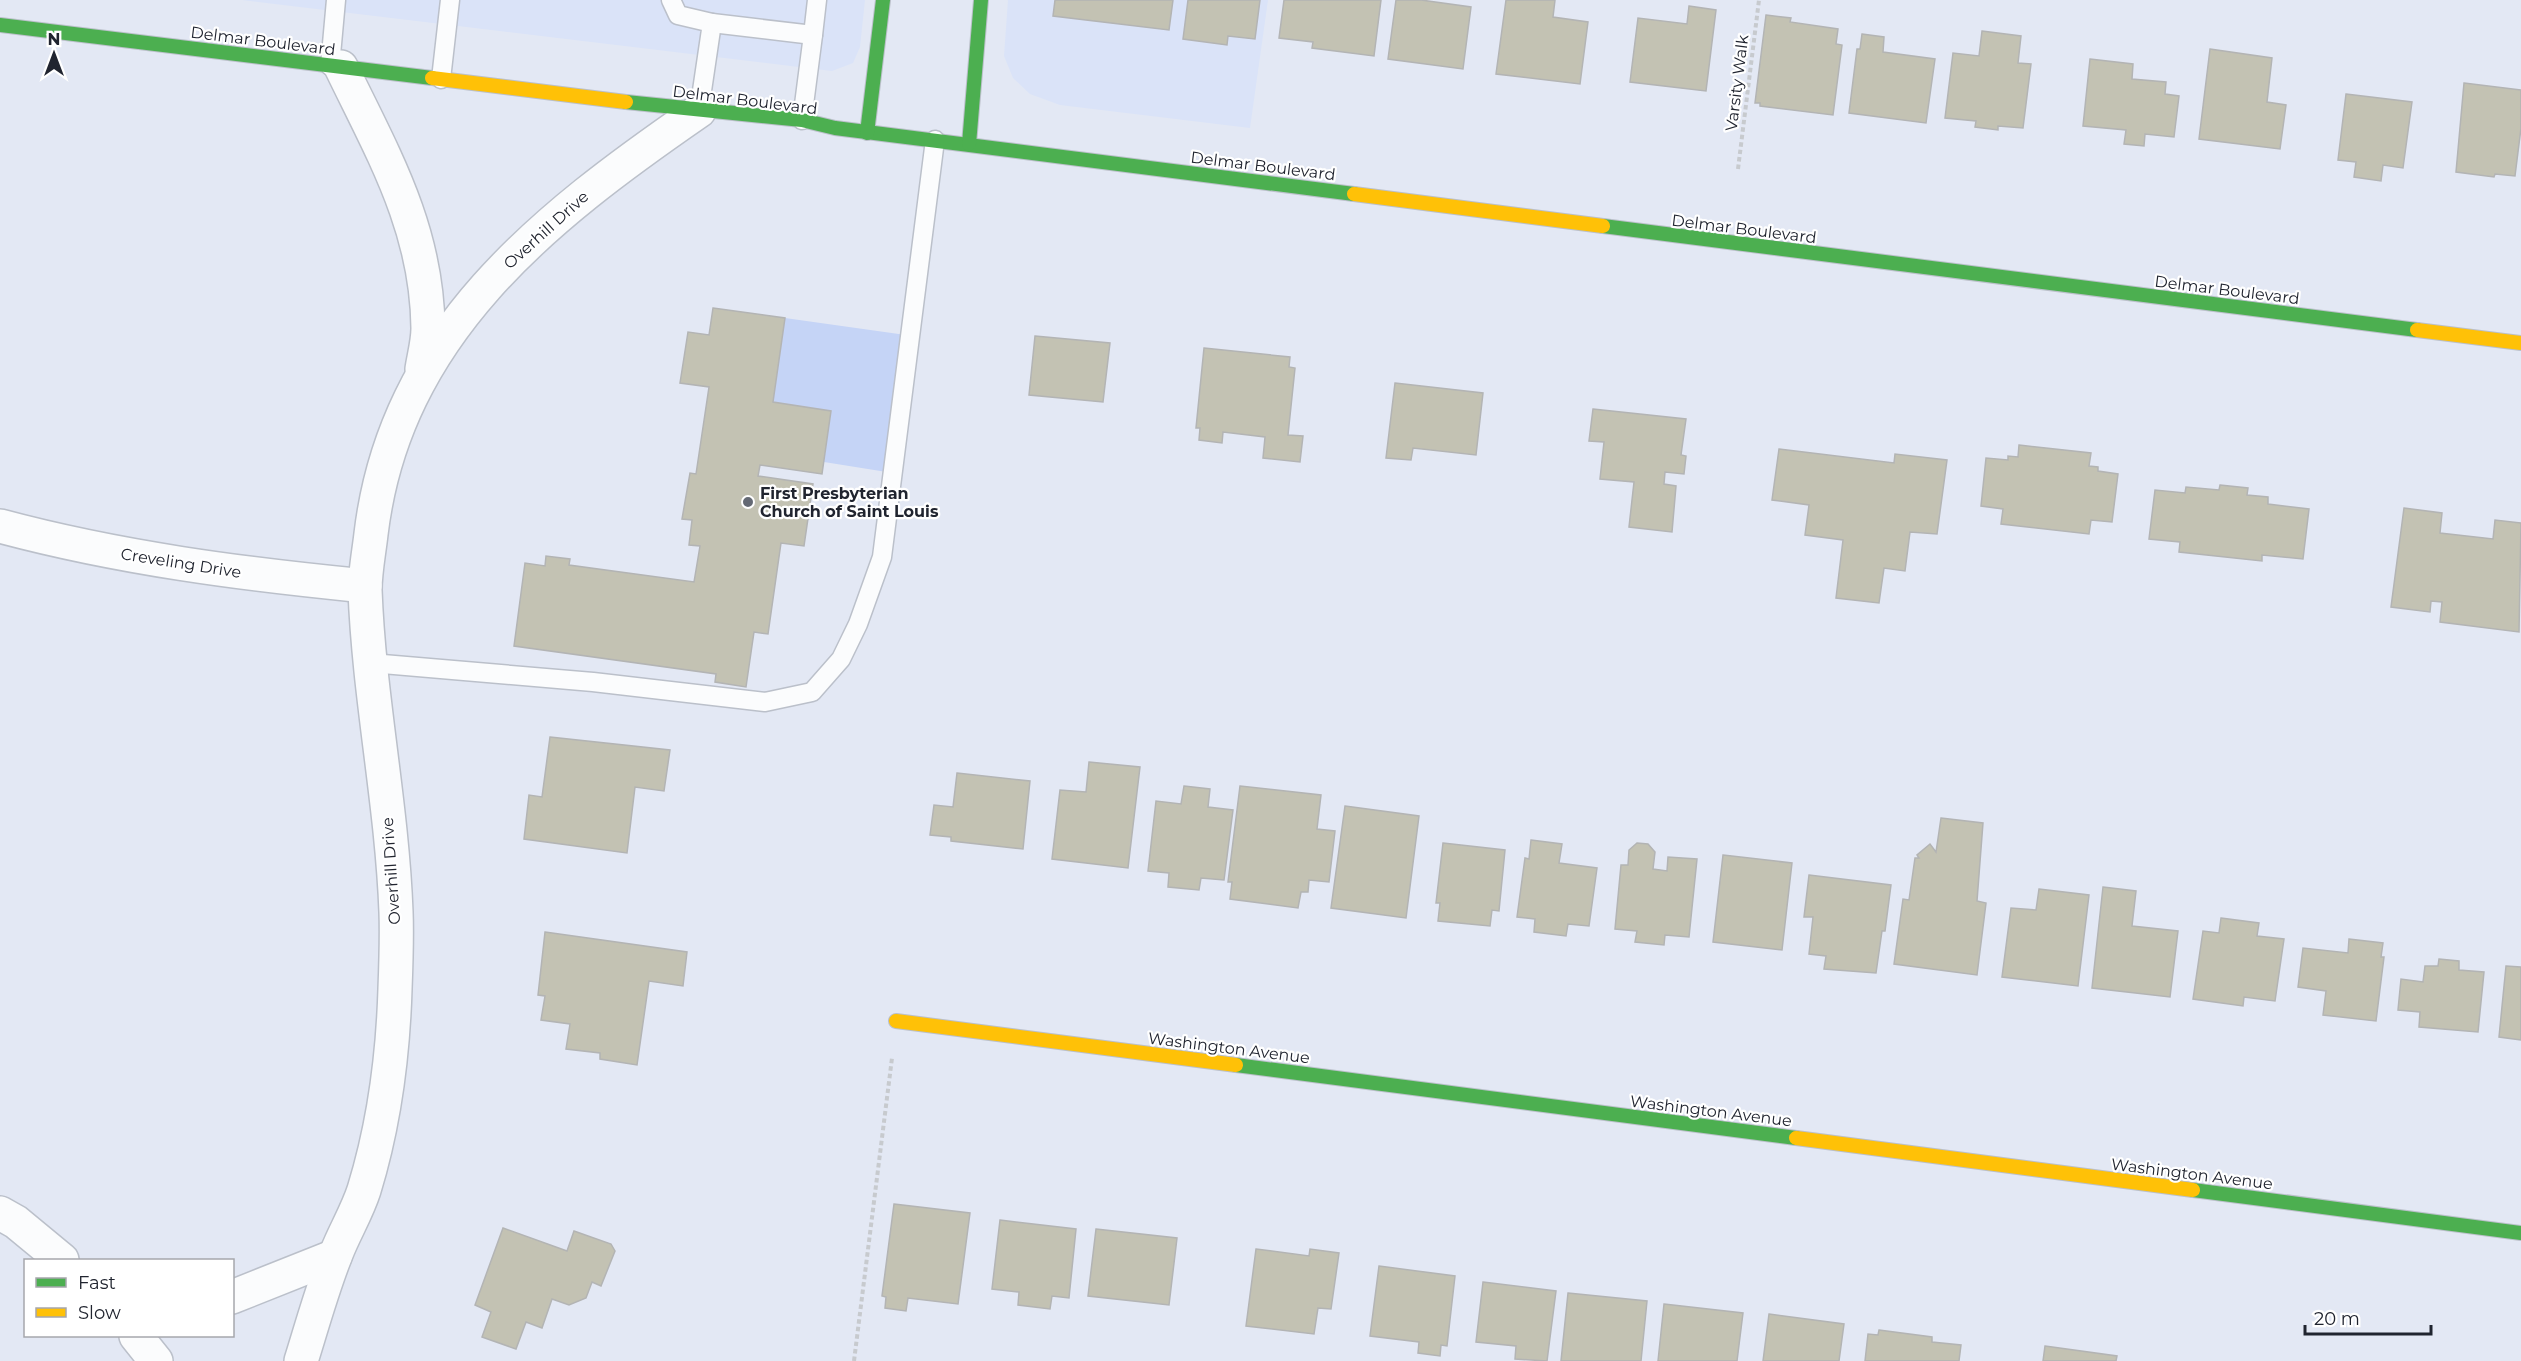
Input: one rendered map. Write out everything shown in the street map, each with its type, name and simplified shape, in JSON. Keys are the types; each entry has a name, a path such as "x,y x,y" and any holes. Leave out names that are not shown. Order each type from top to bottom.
{"main road":[{"path":"867,132 883,0"},
{"path":"969,144 981,0"},
{"name":"Delmar Boulevard","path":"0,25 699,111 802,120 867,132 1691,239 2521,343"},
{"name":"Washington Avenue","path":"896,1021 2521,1233"}],"street":[{"name":"Overhill Drive","path":"335,66 390,167 413,225 425,278 428,331 420,377"},
{"name":"Overhill Drive","path":"301,1361 334,1256 363,1192 389,1076 394,1003 396,903 365,586 376,498 394,433 420,377 470,302 534,239 611,172 699,111"},
{"name":"Creveling Drive","path":"0,526 64,543 256,576 365,586"},
{"path":"0,1213 16,1222 61,1259"},
{"path":"234,1296 334,1256"},
{"path":"138,1337 156,1361"}],"lane":[{"path":"335,66 336,0"},
{"path":"441,80 450,0"},
{"path":"671,0 678,15 712,23 813,35"},
{"path":"802,120 817,0"},
{"path":"699,111 712,23"},
{"path":"371,663 593,682 765,702 812,692 841,659 858,624 882,557 935,140"}],"path":[{"name":"Varsity Walk","path":"1738,169 1759,0"},
{"path":"854,1361 896,1021"}],"shaded area":[{"path":"242,0 865,0 860,47 853,63 832,71"},
{"path":"1008,0 1268,0 1250,128 1060,105 1030,94 1013,78 1004,56"},
{"path":"785,318 913,336 893,473 824,462 831,411 773,402"}],"building":[{"path":"1055,0 1173,0 1169,30 1053,16"},
{"path":"1188,0 1260,0 1255,39 1228,36 1227,45 1183,39"},
{"path":"1284,0 1381,0 1374,56 1312,48 1313,42 1279,38"},
{"path":"1396,0 1421,0 1471,7 1463,69 1388,59"},
{"path":"1506,0 1555,0 1553,17 1588,22 1580,84 1496,74"},
{"path":"1689,6 1716,10 1706,91 1630,82 1638,18 1687,24"},
{"path":"1766,15 1791,18 1790,22 1838,29 1836,44 1842,45 1833,115 1760,106 1760,103 1755,103"},
{"path":"1982,31 2021,36 2018,63 2031,64 2023,128 1998,126 1998,130 1975,127 1976,121 1945,118 1953,53 1979,56"},
{"path":"1862,34 1884,37 1883,52 1935,59 1926,123 1849,113 1857,49 1860,49"},
{"path":"2210,49 2272,58 2267,102 2286,105 2280,149 2199,139"},
{"path":"2090,59 2133,64 2132,79 2166,82 2165,94 2179,96 2174,137 2145,134 2144,146 2124,144 2126,130 2083,126"},
{"path":"2464,83 2521,90 2521,128 2515,176 2495,174 2494,177 2456,172"},
{"path":"2346,94 2412,102 2403,168 2383,165 2381,181 2354,177 2356,162 2338,160"},
{"name":"First Presbyterian Church of Saint Louis","path":"713,308 785,318 773,402 831,411 822,474 760,465 758,476 813,484 804,546 781,543 768,634 754,632 746,687 715,682 716,674 514,646 525,563 545,566 546,556 570,559 569,565 694,582 700,546 689,545 692,520 682,519 690,473 696,474 709,387 680,383 688,332 709,335"},
{"path":"1035,336 1110,343 1103,402 1029,395"},
{"path":"1204,348 1290,357 1289,367 1295,368 1288,435 1303,436 1300,462 1263,458 1265,437 1223,432 1222,443 1199,440 1200,428 1196,428"},
{"path":"1395,383 1483,393 1476,455 1413,448 1411,460 1386,458"},
{"path":"1593,409 1686,419 1681,455 1686,456 1684,474 1665,472 1664,484 1676,486 1672,532 1629,527 1634,482 1600,479 1604,442 1589,441"},
{"path":"2019,445 2091,453 2089,466 2098,467 2098,471 2118,474 2112,522 2091,520 2089,534 2001,524 2003,509 1981,506 1986,458 2008,460 2008,456 2018,457"},
{"path":"1779,449 1894,463 1895,454 1947,460 1937,534 1910,532 1905,571 1884,568 1879,603 1836,598 1843,540 1805,535 1809,505 1772,500"},
{"path":"2220,485 2248,488 2247,495 2268,497 2268,504 2309,509 2303,559 2262,555 2262,561 2179,552 2180,542 2149,539 2155,490 2185,493 2186,487 2219,490"},
{"path":"2404,508 2442,513 2440,533 2493,539 2495,520 2521,523 2519,632 2440,622 2442,602 2431,601 2430,612 2391,607"},
{"path":"550,737 670,750 664,791 635,787 627,853 524,839 529,795 542,797"},
{"path":"1089,762 1140,767 1128,868 1052,859 1060,790 1086,792"},
{"path":"957,773 1030,781 1023,849 951,841 951,837 930,835 934,805 953,807"},
{"path":"1184,786 1210,789 1208,807 1233,810 1224,880 1201,878 1199,890 1168,887 1169,873 1148,871 1156,801 1181,804"},
{"path":"1240,786 1321,795 1317,829 1335,831 1329,882 1309,880 1308,892 1301,892 1298,908 1230,899 1232,882 1228,882"},
{"path":"1345,806 1419,816 1406,918 1331,908"},
{"path":"1941,818 1983,823 1977,901 1986,903 1977,975 1894,964 1903,899 1909,900 1915,858 1919,858 1917,855 1930,844 1936,852"},
{"path":"1531,840 1562,844 1559,863 1597,868 1589,926 1568,924 1566,936 1534,932 1535,919 1517,917 1525,858 1529,859"},
{"path":"1443,843 1505,850 1499,911 1492,910 1490,926 1438,921 1440,903 1436,903"},
{"path":"1637,843 1648,844 1655,852 1653,869 1667,871 1668,857 1697,859 1689,937 1665,935 1664,945 1635,942 1637,931 1615,929 1621,865 1628,865 1629,850"},
{"path":"1723,855 1792,863 1782,950 1713,942"},
{"path":"1809,875 1891,885 1885,931 1882,931 1876,973 1824,969 1826,956 1809,954 1813,917 1804,917"},
{"path":"2103,887 2136,891 2132,926 2178,931 2170,997 2092,988"},
{"path":"2039,889 2089,895 2078,986 2002,977 2011,908 2036,910"},
{"path":"2221,918 2259,923 2257,936 2284,939 2275,1001 2244,997 2243,1006 2193,999 2203,931 2219,933"},
{"path":"545,932 687,952 683,986 649,981 637,1065 600,1059 600,1053 566,1049 570,1024 541,1020 545,996 538,995"},
{"path":"2349,939 2383,943 2381,957 2384,957 2376,1021 2323,1015 2326,991 2298,987 2303,948 2348,953"},
{"path":"2439,959 2459,961 2459,970 2484,972 2478,1032 2419,1027 2420,1012 2398,1010 2401,979 2423,982 2425,966 2438,966"},
{"path":"2506,966 2521,967 2521,1040 2499,1037"},
{"path":"894,1204 970,1213 958,1304 908,1298 906,1311 885,1308 886,1297 882,1296"},
{"path":"1000,1220 1076,1229 1069,1298 1052,1296 1050,1309 1018,1305 1019,1292 992,1289"},
{"path":"503,1228 567,1251 574,1231 611,1244 615,1251 601,1286 592,1282 586,1298 569,1305 552,1299 542,1328 526,1322 516,1349 482,1337 491,1312 475,1305"},
{"path":"1096,1229 1177,1238 1169,1305 1088,1296"},
{"path":"1256,1249 1309,1256 1310,1249 1339,1253 1331,1309 1318,1308 1314,1334 1246,1326"},
{"path":"1379,1266 1455,1276 1447,1346 1441,1345 1440,1356 1418,1353 1419,1342 1370,1336"},
{"path":"1483,1282 1556,1291 1547,1361 1515,1359 1516,1346 1476,1342"},
{"path":"1568,1293 1647,1301 1641,1361 1561,1361"},
{"path":"1664,1304 1743,1313 1737,1361 1658,1361"},
{"path":"1769,1314 1844,1324 1839,1361 1763,1361"},
{"path":"1879,1330 1932,1337 1932,1342 1961,1345 1959,1361 1865,1361 1868,1334 1878,1335"},
{"path":"2045,1346 2117,1356 2116,1361 2043,1361"}],"traffic: fast":[{"path":"867,133 883,0"},
{"path":"969,144 981,0"},
{"path":"0,25 432,78"},
{"path":"626,102 802,120 835,128 1354,194"},
{"path":"1603,226 2417,330"},
{"path":"1236,1065 1796,1138"},
{"path":"2193,1190 2521,1233"}],"traffic: slow":[{"path":"432,78 626,102"},
{"path":"1354,194 1603,226"},
{"path":"2417,330 2521,343"},
{"path":"896,1021 1236,1065"},
{"path":"1796,1138 2193,1190"}],"place":[{"name":"First Presbyterian Church of Saint Louis","path":"748,502"}]}
